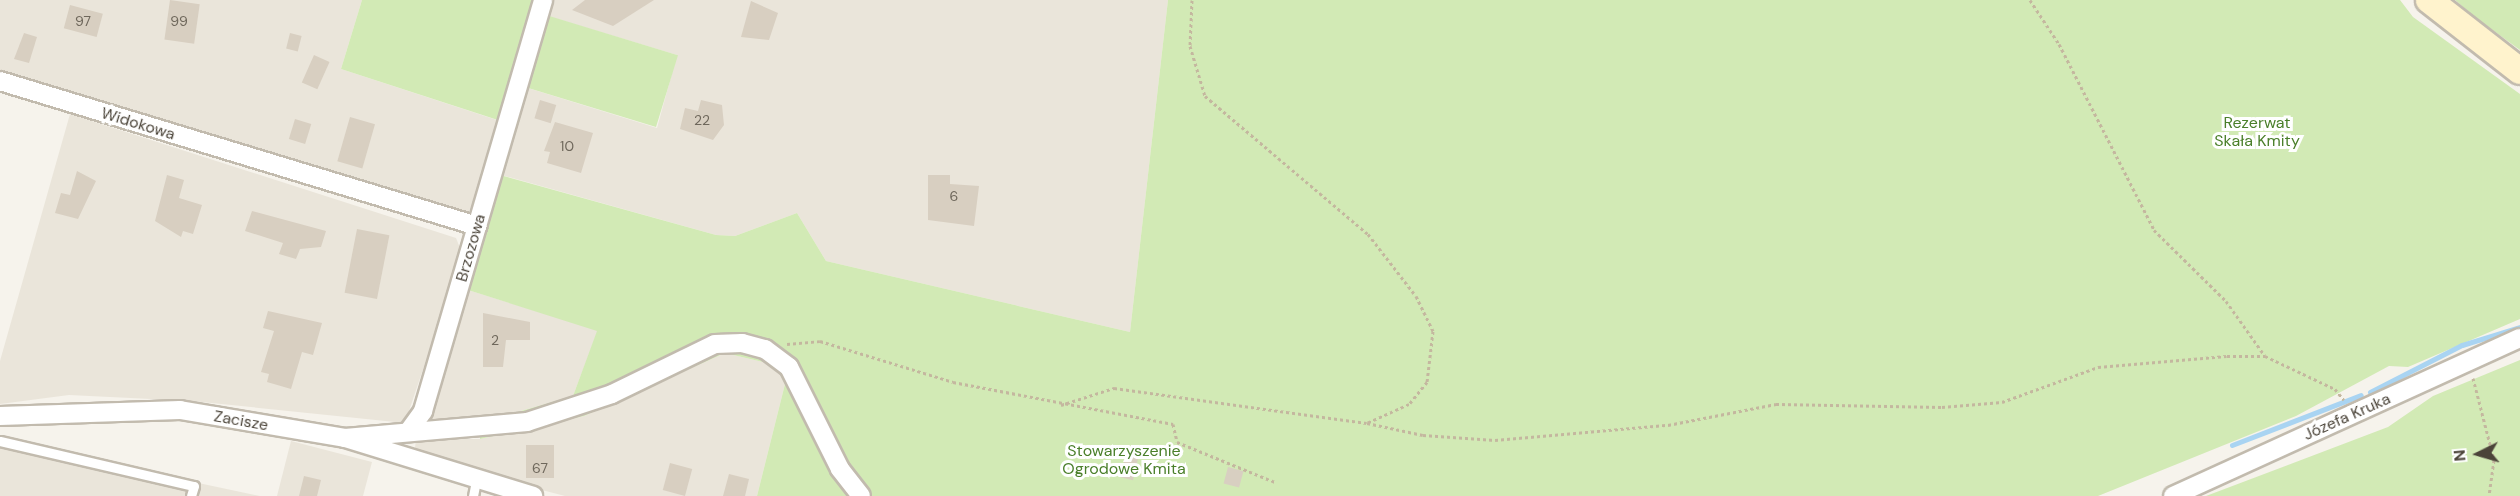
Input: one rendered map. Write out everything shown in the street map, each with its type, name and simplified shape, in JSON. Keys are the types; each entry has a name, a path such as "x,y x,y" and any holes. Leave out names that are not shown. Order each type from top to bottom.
{"main road":[{"path":"2429,0 2520,71"}],"street":[{"name":"Brzozowa","path":"408,432 423,411 543,0"},
{"name":"Widokowa","path":"0,81 477,226"},
{"name":"Józefa Kruka","path":"2173,496 2356,413 2467,359 2520,338"},
{"path":"345,438 408,432 484,430 527,422 597,401 715,344 765,349 796,378 840,469 861,496"},
{"name":"Zacisze","path":"0,416 180,410 345,438 474,489 533,496"}],"lane":[{"path":"0,441 194,486 191,496"}],"path":[{"path":"1192,0 1190,45 1205,96 1368,234 1416,296 1433,331 1427,382 1409,404 1366,423"},
{"path":"2030,0 2059,44 2154,230 2226,301 2265,356"},
{"path":"765,349 820,341 953,382 1059,406 1173,424 1177,442 1275,482"},
{"path":"1059,406 1114,388 1366,423 1423,435 1495,440 1668,425 1776,404 1942,407 2002,402 2098,367 2265,356 2335,389 2356,413"},
{"path":"2467,359 2491,436 2489,496"}],"shaded area":[{"path":"0,0 362,0 341,69 503,122 515,84 657,128 677,55 534,12 538,0 1168,0 1130,332 826,261 797,213 735,236 716,235 487,171 466,218 0,70"},
{"path":"70,114 456,238 462,253 405,423 192,401 69,395 0,404 0,361"},
{"path":"468,290 598,330 573,396 479,423 428,423"},
{"path":"725,353 776,365 785,384 757,496 565,496 414,457 416,439 480,439 584,416"},
{"path":"0,436 189,481 260,496 0,496"},
{"path":"291,441 372,462 363,496 277,496"}],"green space":[{"path":"362,0 538,0 504,122 341,69"},
{"path":"1168,0 2400,0 2413,17 2520,94 2520,319 2408,367 2389,366 2296,416 2098,496 757,496 785,384 776,365 725,353 584,416 480,439 479,423 573,396 597,331 468,290 500,175 716,235 735,236 797,213 826,261 1130,332"},
{"path":"2455,0 2520,0 2520,50 2476,18"},
{"path":"546,15 678,55 656,127 524,87"},
{"path":"2520,360 2520,496 2206,496 2388,427 2433,396"}],"building":[{"path":"170,0 200,4 194,44 164,40"},
{"path":"585,0 654,0 613,26 572,10"},
{"path":"751,1 778,13 769,40 741,37"},
{"path":"70,5 103,14 97,37 64,28"},
{"path":"24,33 37,37 29,63 14,59"},
{"path":"290,33 302,36 298,51 286,49"},
{"path":"314,55 330,62 317,89 302,82"},
{"path":"540,100 556,105 551,123 534,118"},
{"path":"701,100 722,105 724,125 713,140 680,129 685,108 698,111"},
{"path":"350,117 375,124 362,168 337,161"},
{"path":"295,119 311,124 305,144 289,139"},
{"path":"555,122 593,133 581,173 547,163 550,152 544,151"},
{"path":"77,171 96,181 78,219 55,213 61,193 70,195"},
{"path":"167,175 184,180 179,198 202,205 193,234 183,231 181,237 155,221"},
{"path":"928,175 950,175 950,184 979,186 974,226 928,220"},
{"path":"252,211 326,231 321,247 300,249 296,259 279,254 283,243 245,231"},
{"path":"357,229 389,235 377,299 345,293"},
{"path":"268,311 322,323 313,355 302,352 291,389 267,382 269,374 261,372 274,331 263,328"},
{"path":"483,313 530,322 530,340 506,340 503,367 483,367"},
{"path":"526,445 554,445 554,478 526,478"},
{"path":"1126,453 1139,456 1133,480 1120,477"},
{"path":"670,463 692,469 685,496 663,490"},
{"path":"1228,467 1243,471 1239,488 1224,483"},
{"path":"729,474 749,479 745,496 723,496"},
{"path":"304,476 321,480 317,496 299,496"}],"waterway":[{"path":"2370,392 2462,345 2520,327"},
{"path":"2232,445 2361,395"}],"park label":[{"name":"Rezerwat Skała Kmity","path":"2257,132"},
{"name":"Stowarzyszenie Ogrodowe Kmita","path":"1124,460"}]}
